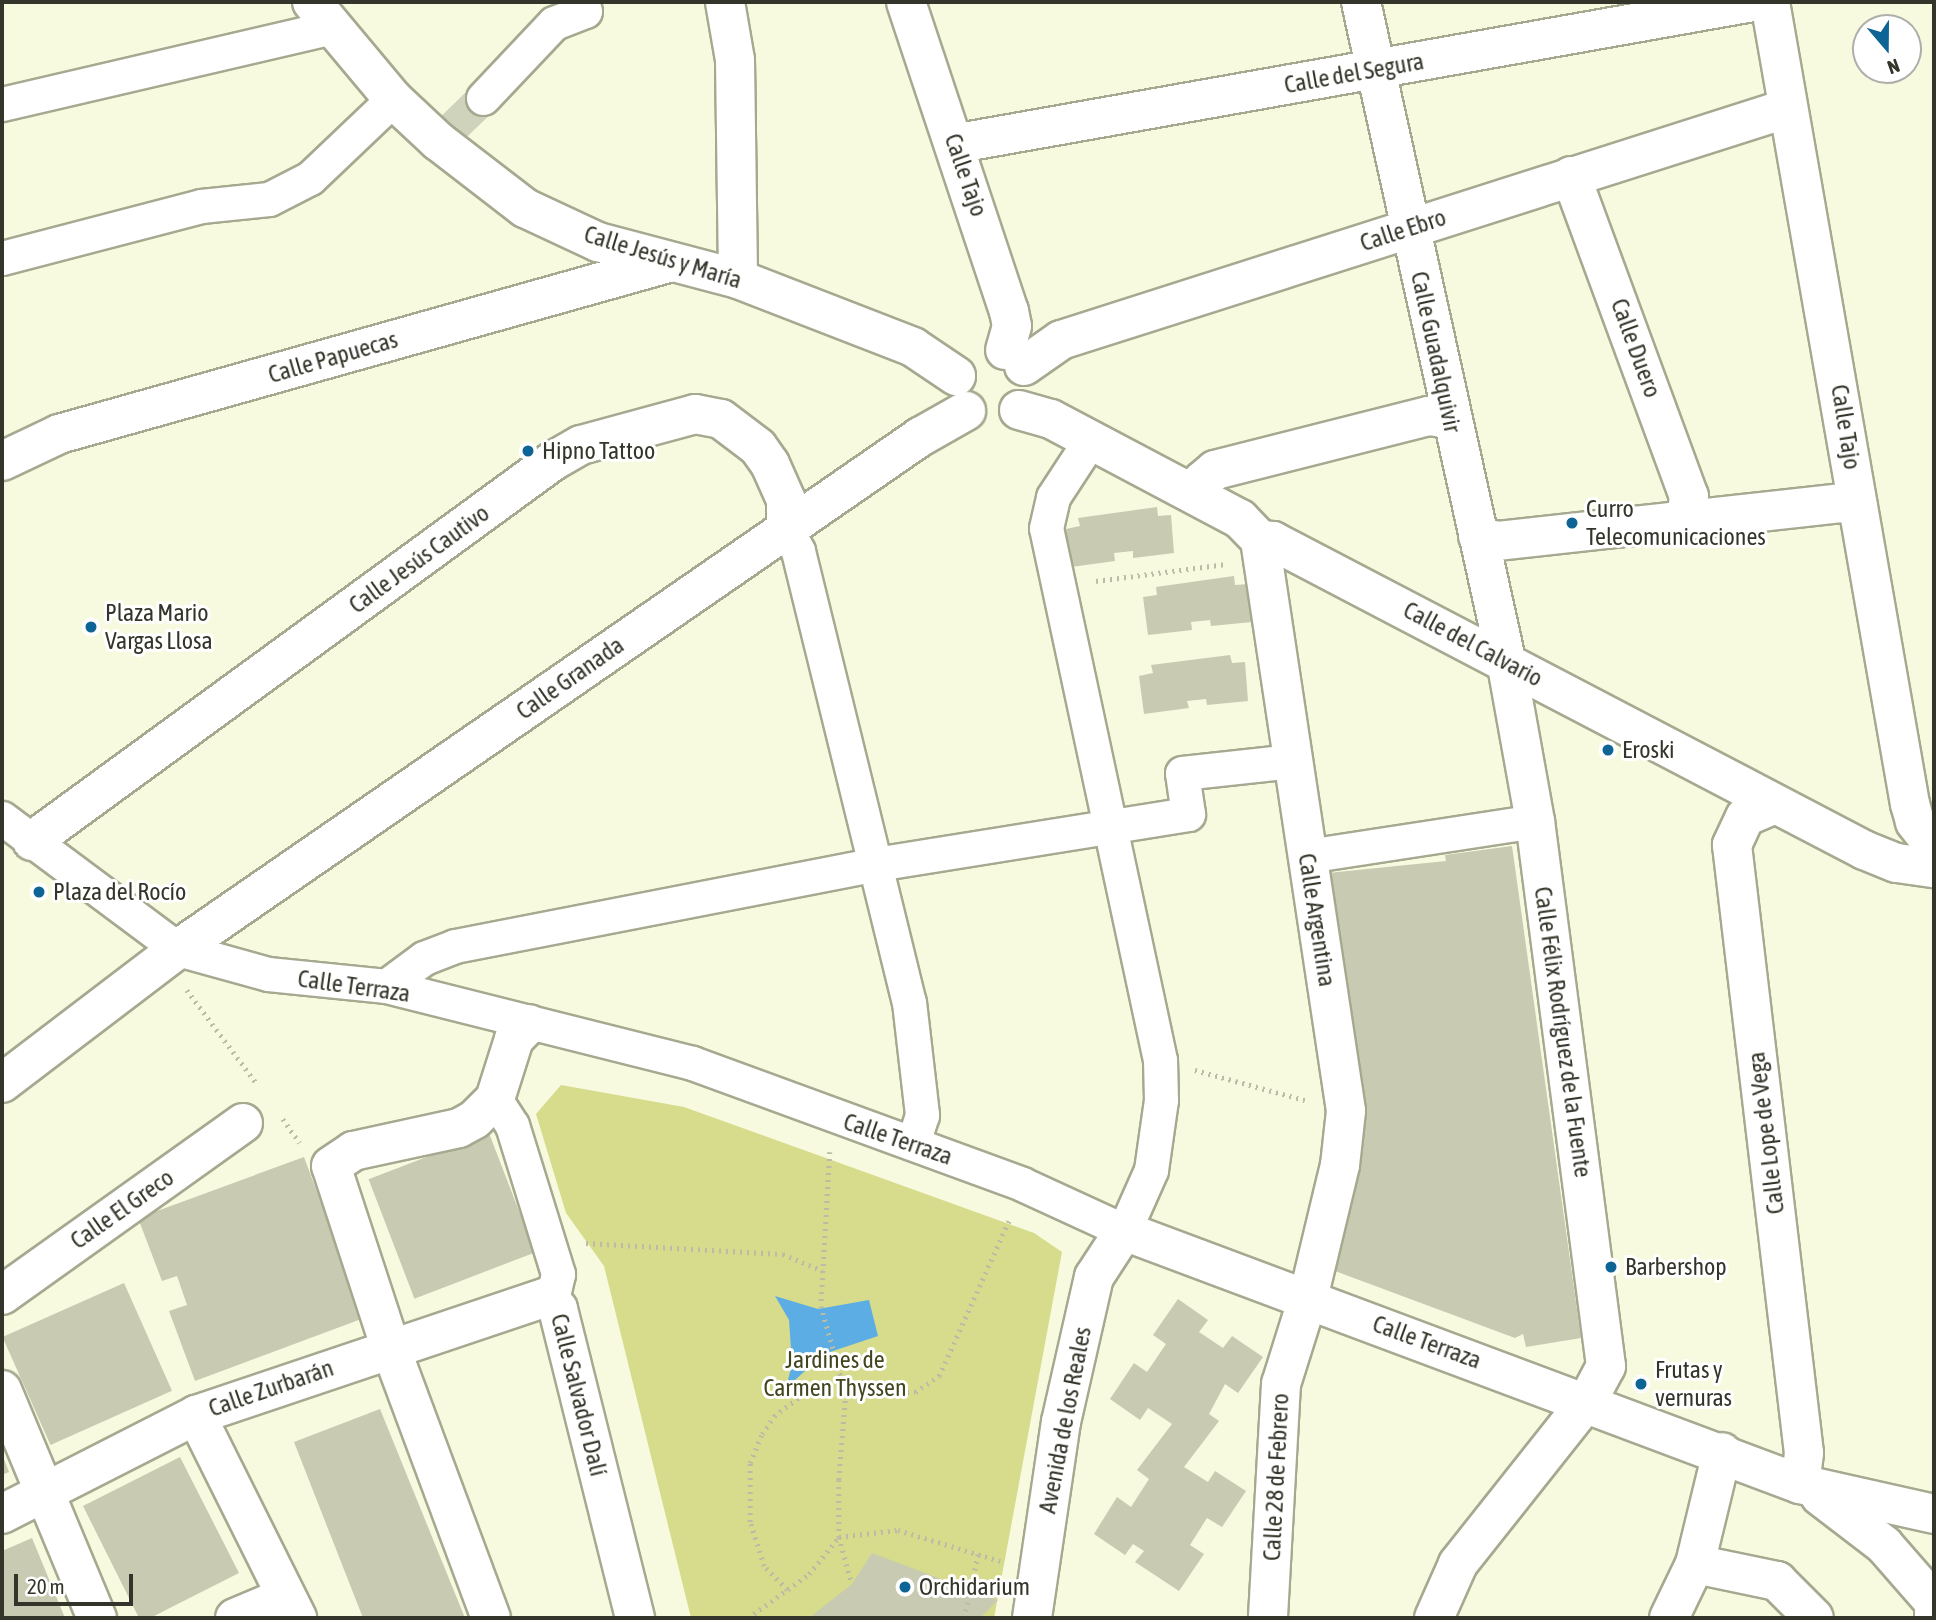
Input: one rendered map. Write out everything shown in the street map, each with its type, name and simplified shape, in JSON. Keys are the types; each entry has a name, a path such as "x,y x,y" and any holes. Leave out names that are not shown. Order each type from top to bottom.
{"street":[{"path":"483,98 554,23 585,10 582,2"},
{"path":"725,2 736,60 738,279"},
{"name":"Calle Tajo","path":"906,2 958,149 1009,311 1015,358"},
{"name":"Calle Guadalquivir","path":"1361,2 1506,660"},
{"name":"Calle Tajo","path":"1764,2 1823,284 1858,506 1910,804 1915,822 1934,846"},
{"name":"Calle del Segura","path":"958,149 982,139 1764,2"},
{"path":"2,104 322,15"},
{"name":"Calle Jesús y María","path":"322,15 393,99 445,134 525,208 598,242 668,263 738,279 913,347 961,394"},
{"path":"2,258 201,205 270,200 310,178 393,99"},
{"name":"Calle Ebro","path":"1015,358 1061,340 1776,112 1787,105"},
{"name":"Calle Duero","path":"1571,176 1689,496 1686,522"},
{"name":"Calle Papuecas","path":"2,461 59,434 668,263"},
{"path":"975,352 1015,358 1029,389 1019,410 999,421 987,421 961,394 975,352"},
{"name":"Calle Granada","path":"2,1083 164,960 786,529 961,394"},
{"name":"Calle del Calvario","path":"1019,410 1051,419 1240,519 1261,550 1273,541 1506,660 1773,805 1864,850 1897,863 1934,868"},
{"name":"Calle Jesús Cautivo","path":"32,841 553,461 581,445 695,414 721,419 758,447 770,464 786,500 786,529"},
{"path":"1201,497 1202,481 1215,470 1429,416 1451,419"},
{"path":"1091,439 1053,497 1046,528 1112,825 1160,1060 1161,1100 1151,1170 1124,1231"},
{"path":"1478,536 1497,541 1841,503 1858,506"},
{"path":"786,529 798,551 909,1002 922,1115 913,1142"},
{"name":"Calle Argentina","path":"1261,550 1346,1111 1340,1165 1308,1298"},
{"name":"Calle Félix Rodríguez de la Fuente","path":"1434,1618 1458,1564 1587,1401 1606,1366 1535,821 1506,660"},
{"path":"386,986 424,958 456,946 876,864 1188,814 1182,774 1292,761"},
{"name":"Calle Lope de Vega","path":"1773,805 1745,817 1732,845 1804,1453 1800,1484"},
{"name":"Calle Terraza","path":"2,818 32,841 164,960 386,986 692,1063 831,1116 913,1142 1022,1184 1124,1231 1587,1401 1800,1484 1934,1514"},
{"path":"1307,856 1535,821"},
{"path":"491,1618 390,1346 331,1166 353,1150 459,1128 495,1099 514,1039 529,1024"},
{"name":"Calle Salvador Dalí","path":"495,1099 512,1125 558,1275 552,1301 558,1309 635,1618"},
{"name":"Calle El Greco","path":"2,1295 261,1109"},
{"name":"Avenida de los Reales","path":"1031,1618 1061,1422 1094,1277 1124,1231"},
{"name":"Calle Zurbarán","path":"2,1514 196,1415 390,1346 540,1297 552,1301"},
{"name":"Calle 28 de Febrero","path":"1268,1618 1280,1384 1308,1298"},
{"path":"2,1390 97,1618"},
{"path":"196,1415 291,1608 235,1618"},
{"path":"1669,1618 1695,1564 1722,1452"},
{"name":"Calle Terraza","path":"1800,1484 1884,1545 1934,1599"},
{"path":"1695,1564 1777,1581 1814,1618"},
{"path":"1934,1599 1934,1618"}],"path":[{"path":"1059,585 1261,550"},
{"path":"164,960 261,1109 309,1155 331,1166"},
{"path":"1160,1060 1346,1111"},
{"path":"831,1116 821,1306 832,1356 846,1394 839,1537 852,1584"},
{"path":"788,1590 764,1566 757,1550 748,1503 750,1463 762,1434 791,1400 815,1392 915,1392 939,1376 1022,1184"},
{"path":"551,1251 590,1242 783,1254 823,1271"},
{"path":"748,1618 808,1574 839,1537 898,1530 1038,1572"},
{"path":"964,1618 978,1554"}],"green space":[{"name":"Jardines de Carmen Thyssen","path":"561,1085 684,1107 1034,1233 1062,1252 994,1618 691,1618 604,1266 566,1213 536,1114"}],"water":[{"path":"775,1296 818,1309 869,1300 878,1336 824,1354 786,1388 792,1364 789,1320"}],"building":[{"path":"1157,507 1158,516 1171,515 1174,553 1133,558 1133,551 1114,553 1115,561 1071,567 1066,529 1080,526 1078,518"},
{"path":"1234,576 1235,585 1249,584 1252,622 1211,626 1210,620 1191,622 1192,630 1148,635 1143,597 1157,595 1156,587"},
{"path":"1230,655 1232,663 1245,662 1248,701 1207,705 1206,699 1187,701 1189,708 1144,714 1139,676 1153,673 1151,665"},
{"path":"1512,846 1581,1338 1526,1347 1523,1334 1515,1338 1335,1271 1367,1114 1328,873 1446,861 1445,855"},
{"path":"489,1133 535,1252 414,1299 369,1179"},
{"path":"304,1157 364,1318 195,1381 169,1311 187,1305 177,1276 162,1281 138,1218"},
{"path":"124,1283 172,1391 50,1445 2,1337"},
{"path":"1178,1299 1208,1320 1199,1332 1223,1348 1232,1336 1263,1357 1238,1393 1225,1384 1209,1414 1219,1421 1184,1467 1208,1482 1215,1471 1246,1491 1222,1527 1207,1518 1190,1545 1204,1554 1179,1591 1135,1562 1144,1551 1133,1544 1125,1555 1094,1534 1117,1497 1131,1507 1149,1479 1137,1470 1172,1424 1148,1408 1140,1420 1110,1399 1134,1363 1147,1372 1166,1344 1153,1335"},
{"path":"380,1409 465,1618 363,1618 294,1442"},
{"path":"2,1454 9,1472 2,1475"},
{"path":"180,1457 239,1573 150,1618 139,1618 83,1506"},
{"path":"32,1538 65,1618 2,1618 2,1551"},
{"name":"Orchidarium","path":"872,1553 998,1600 980,1618 809,1618 852,1584"}],"tunnel":[{"path":"453,127 483,98"}],"place":[{"name":"Hipno Tattoo","path":"528,451"},
{"name":"Curro Telecomunicaciones","path":"1572,523"},
{"name":"Plaza Mario Vargas Llosa","path":"91,627"},
{"name":"Eroski","path":"1608,750"},
{"name":"Plaza del Rocío","path":"39,892"},
{"name":"Barbershop","path":"1611,1267"},
{"name":"Frutas y vernuras","path":"1641,1384"},
{"name":"Orchidarium","path":"905,1587"}]}
